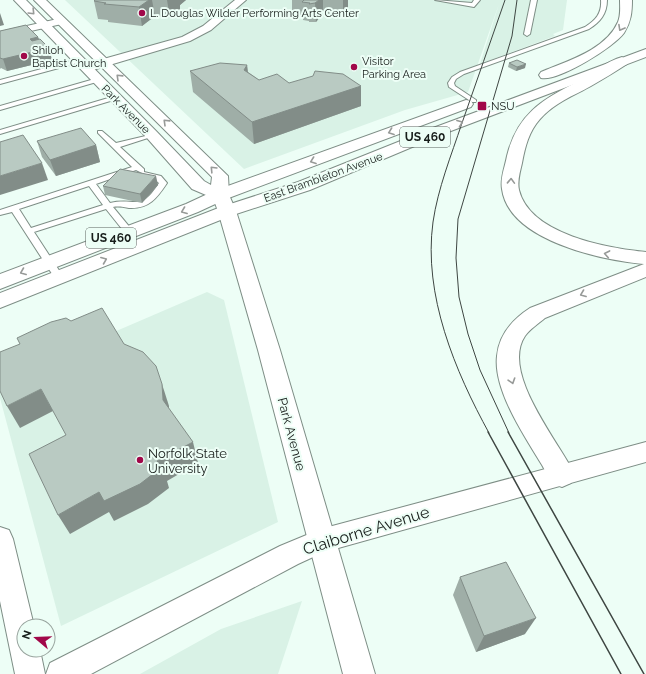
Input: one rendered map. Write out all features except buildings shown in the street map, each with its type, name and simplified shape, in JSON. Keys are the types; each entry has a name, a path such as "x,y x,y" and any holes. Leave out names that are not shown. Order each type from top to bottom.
{"main road":[{"name":"Park Avenue","path":"20,0 152,135 198,185 223,203"},
{"name":"Park Avenue","path":"40,0 220,176 223,203 269,350 359,674"},
{"path":"546,75 601,48 614,38 624,23 626,0"},
{"name":"East Brambleton Avenue","path":"532,80 644,47"},
{"name":"East Brambleton Avenue","path":"0,301 54,270 129,232 223,203 304,186 438,131 622,61 644,47"},
{"path":"622,61 548,104 532,118 518,144 511,175 511,191 521,209 539,226 551,233 591,250 621,256 646,258"},
{"name":"East Brambleton Avenue","path":"0,282 54,270 488,96"},
{"path":"562,475 522,404 512,381 508,355 513,336 524,321 541,311 646,270"}],"street":[{"path":"82,65 105,63 186,39 207,28 241,0"},
{"path":"0,35 62,21"},
{"name":"Claiborne Avenue","path":"61,674 288,555 321,541 646,452"},
{"path":"0,538 18,618"},
{"path":"27,658 30,674"}],"lane":[{"path":"438,0 474,5 477,0"},
{"path":"527,34 534,0"},
{"path":"474,102 452,87 451,82 454,78 462,73 586,28 602,15 605,8 604,0"},
{"path":"0,82 82,65"},
{"path":"0,108 98,80"},
{"path":"0,132 115,98"},
{"path":"29,231 116,203 136,206 145,205 156,195 163,184 158,178 145,174 136,168 100,132"},
{"path":"115,146 152,135"},
{"path":"0,212 136,168"},
{"path":"140,182 145,174"},
{"path":"91,183 116,203 129,232"},
{"path":"14,208 54,270"}],"shaded area":[{"path":"65,0 567,0 563,30 553,34 555,36 480,64 499,4 468,92 405,110 244,169"},
{"name":"Norfolk State University","path":"207,292 224,300 278,522 61,626 0,398 0,381"},
{"path":"302,601 278,674 140,674 221,629"}],"tram line":[{"path":"489,433 464,384 444,332 437,304 431,249 433,222 441,184 505,0"},
{"path":"509,433 480,370 468,334 459,297 456,258 458,219 512,36 517,0"},
{"path":"488,432 621,674"},
{"path":"508,432 644,674"}],"place":[{"name":"L. Douglas Wilder Performing Arts Center","path":"142,13"},
{"name":"Shiloh Baptist Church","path":"24,56"},
{"name":"Visitor Parking Area","path":"354,67"},
{"name":"NSU","path":"482,106"},
{"name":"Norfolk State University","path":"140,460"}]}
